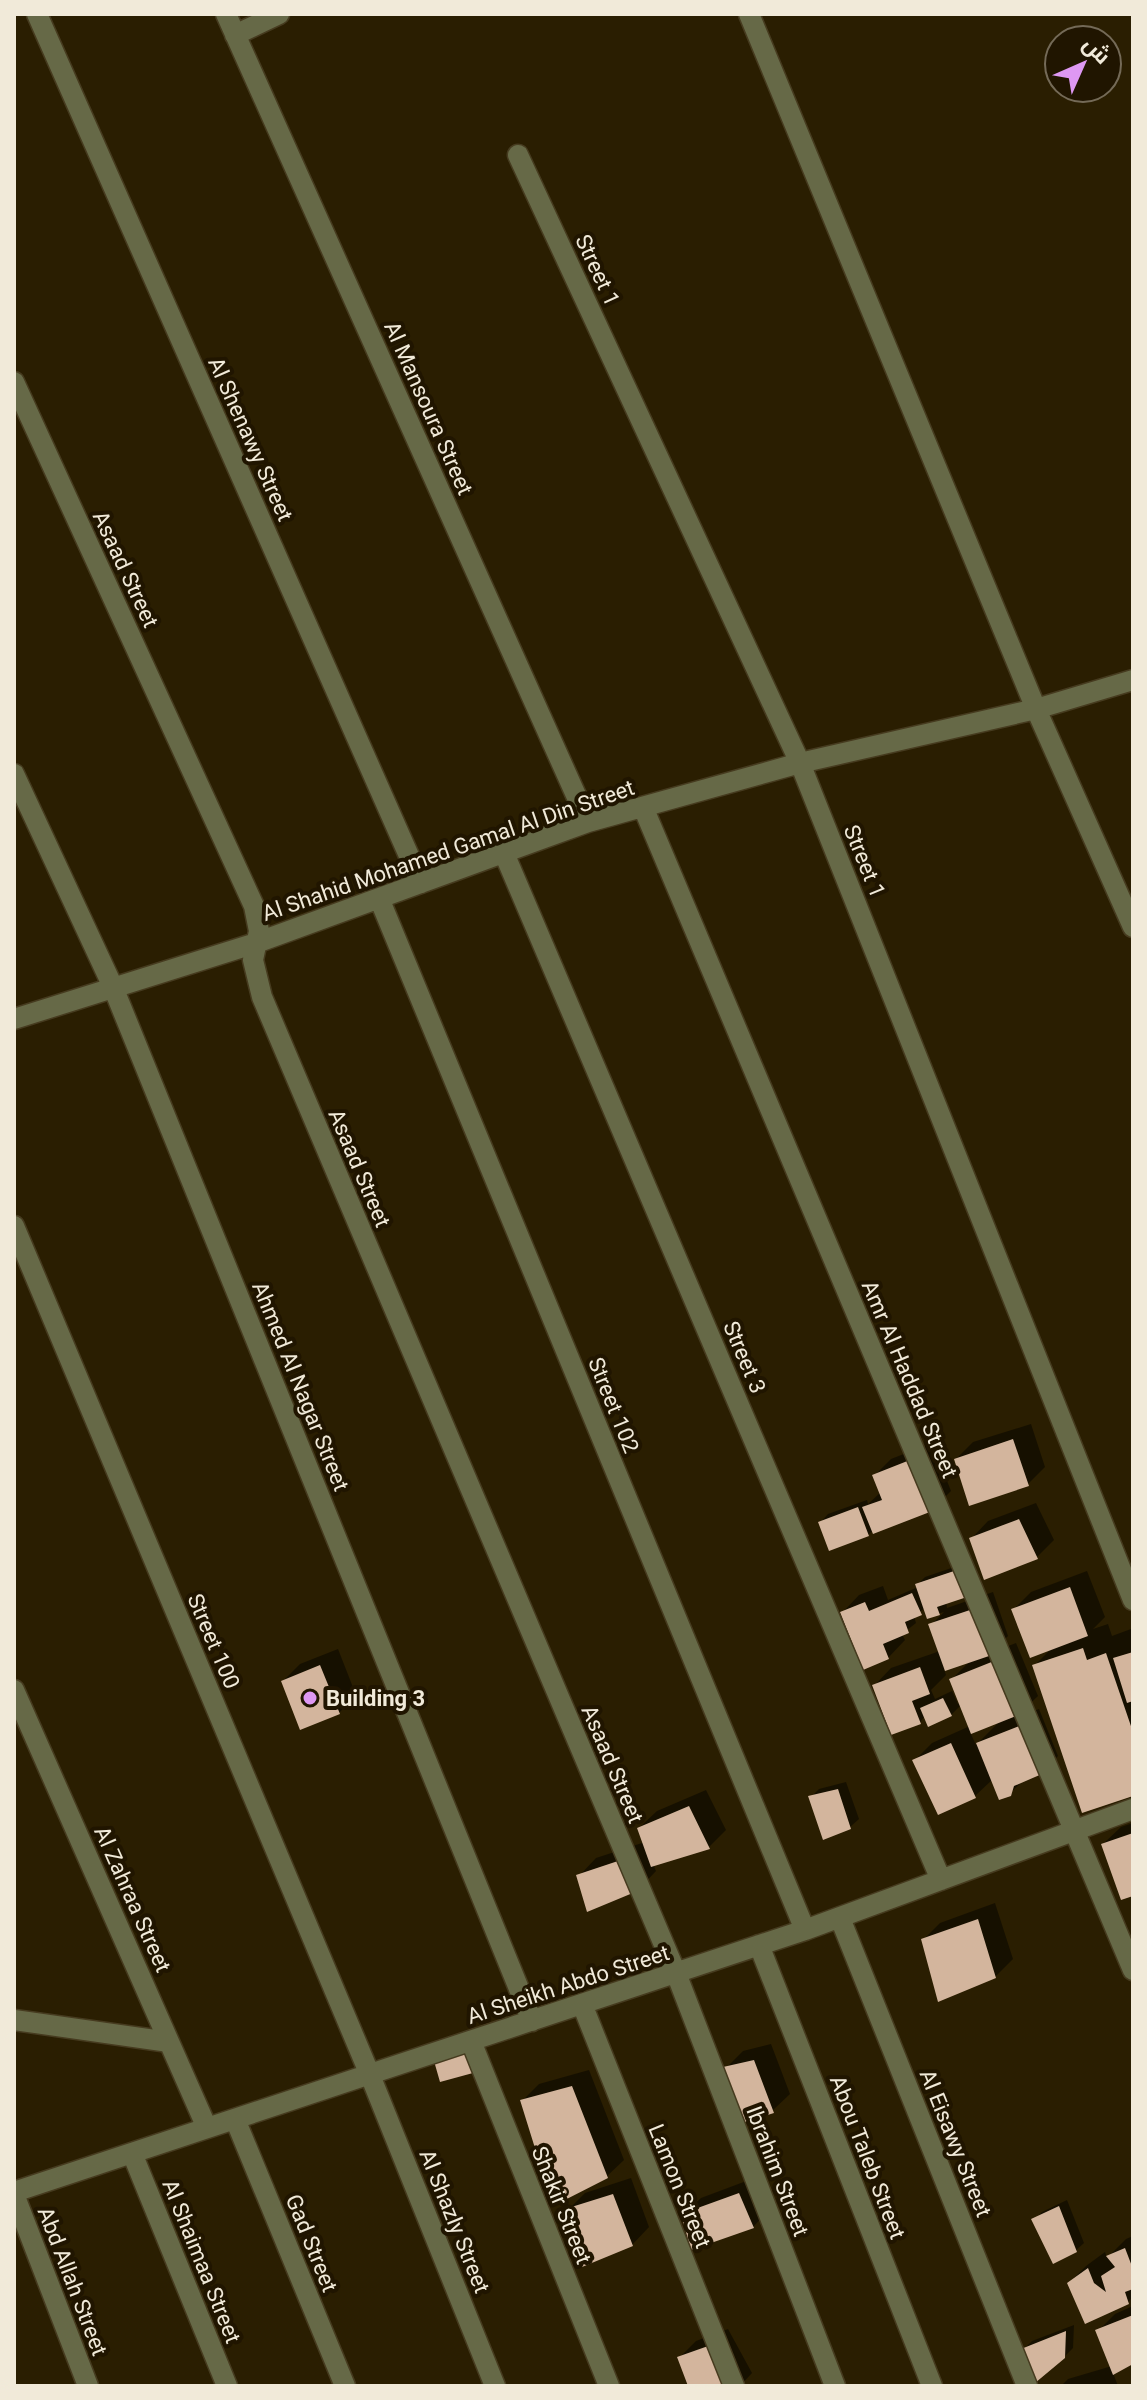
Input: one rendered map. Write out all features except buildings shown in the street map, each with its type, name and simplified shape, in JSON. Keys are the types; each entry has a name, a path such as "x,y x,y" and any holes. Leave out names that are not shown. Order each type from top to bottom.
{"street":[{"name":"Al Shenawy Street","path":"37,14 421,883"},
{"name":"Al Mansoura Street","path":"226,14 588,822"},
{"path":"235,35 279,14"},
{"path":"749,14 1036,709 1133,927"},
{"name":"Street 1","path":"518,155 800,763 1133,1600"},
{"name":"Asaad Street","path":"14,382 254,906 259,931 253,960 262,997 676,1973"},
{"name":"Al Shahid Mohamed Gamal Al Din Street","path":"14,1019 256,943 588,822 800,763 1036,709 1133,680"},
{"name":"Ahmed Al Nagar Street","path":"14,774 113,987 532,2021"},
{"name":"Amr Al Haddad Street","path":"643,807 1133,1970"},
{"name":"Street 3","path":"504,853 941,1880"},
{"name":"Street 102","path":"379,898 805,1930"},
{"name":"Street 100","path":"14,1226 370,2075"},
{"name":"Al Zahraa Street","path":"14,1690 207,2128"},
{"name":"Al Sheikh Abdo Street","path":"14,2193 840,1918 1133,1809"},
{"name":"Al Eisawy Street","path":"840,1918 1027,2386"},
{"name":"Abou Taleb Street","path":"759,1945 932,2386"},
{"name":"Ibrahim Street","path":"676,1973 835,2386"},
{"name":"Lamon Street","path":"582,2004 734,2386"},
{"path":"14,2020 169,2042"},
{"name":"Shakir Street","path":"471,2041 609,2386"},
{"name":"Al Shazly Street","path":"370,2075 495,2386"},
{"name":"Gad Street","path":"235,2119 345,2386"},
{"name":"Al Shaimaa Street","path":"132,2153 227,2386"},
{"name":"Abd Allah Street","path":"14,2193 88,2386"}],"place":[{"name":"Building 3","path":"310,1698"}]}
